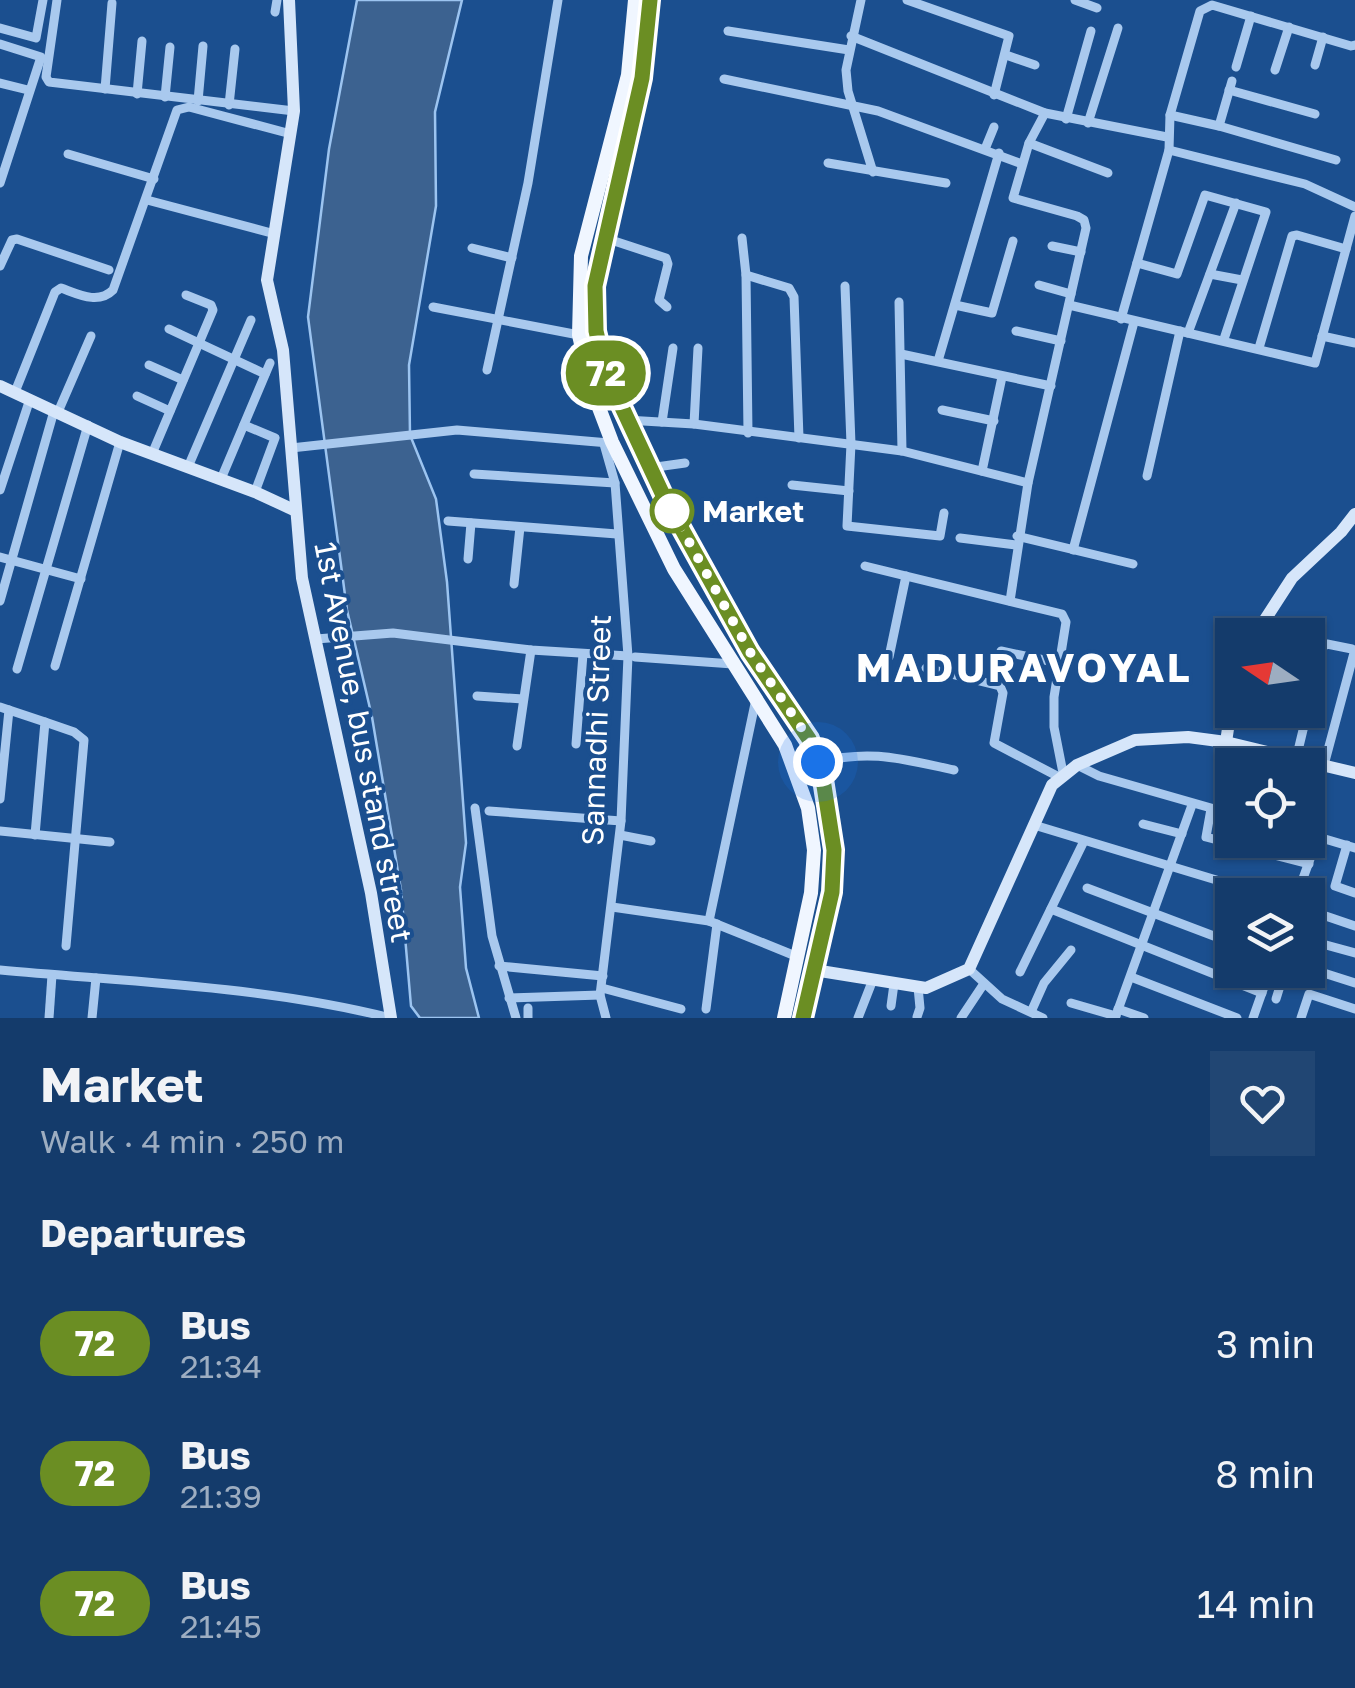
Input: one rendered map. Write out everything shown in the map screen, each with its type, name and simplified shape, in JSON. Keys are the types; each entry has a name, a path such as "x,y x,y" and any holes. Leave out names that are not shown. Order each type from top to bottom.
{"main road":[{"path":"635,0 626,112 595,286 596,331 606,373 649,468 741,636 809,739 818,762 830,808 832,892 802,1018"},
{"path":"650,0 642,78 626,112 581,256 579,334 608,443 674,569 785,745 808,808 814,850 811,893 784,1018"},
{"path":"722,646 741,636"}],"street":[{"path":"0,28 36,38 42,0"},
{"path":"57,0 47,80 290,111 288,50"},
{"path":"276,0 276,12"},
{"name":"1st Avenue, bus stand street","path":"289,0 291,134 267,280 283,350 302,578 371,893 391,1018"},
{"path":"487,370 528,183 558,0"},
{"path":"861,0 846,70 873,172"},
{"path":"907,0 1010,37 994,95"},
{"path":"1075,0 1097,8"},
{"path":"105,90 112,3"},
{"path":"1120,319 1169,150 1170,115 1200,11 1212,5 1355,44"},
{"path":"1236,67 1251,16"},
{"path":"1088,123 1118,28"},
{"path":"1275,70 1289,28"},
{"path":"728,30 848,50"},
{"path":"1066,119 1091,32"},
{"path":"851,36 1045,113 1167,137"},
{"path":"1315,65 1323,38"},
{"path":"137,94 142,41"},
{"path":"0,44 41,56 0,184"},
{"path":"166,97 170,46"},
{"path":"198,101 203,46"},
{"path":"229,105 235,48"},
{"path":"1006,55 1036,65"},
{"path":"724,79 878,111 1022,164"},
{"path":"0,83 28,90"},
{"path":"1219,126 1230,85 1315,114"},
{"path":"14,392 55,292 61,288 93,298 108,295 120,276 176,110 181,106 291,134"},
{"path":"1010,600 1028,482 1086,228 1082,218 1014,199 1029,144 1045,113"},
{"path":"1170,115 1336,160"},
{"path":"985,149 994,127"},
{"path":"1029,144 1108,173"},
{"path":"1169,150 1304,184 1355,207"},
{"path":"68,154 154,179"},
{"path":"938,361 998,154"},
{"path":"828,163 946,183"},
{"path":"1137,262 1178,274 1205,194 1267,214 1224,339"},
{"path":"147,200 275,234"},
{"path":"1147,476 1184,332 1236,203"},
{"path":"1040,285 1120,319 1224,339 1315,363 1355,216"},
{"path":"1260,348 1292,236 1346,249"},
{"path":"604,238 666,258 659,300 667,307"},
{"path":"742,238 748,433"},
{"path":"0,266 12,240 17,239 109,270"},
{"path":"954,305 992,313 1013,241"},
{"path":"1052,246 1081,252"},
{"path":"472,248 512,258"},
{"path":"1210,274 1242,280"},
{"path":"746,275 789,288 794,297 799,438"},
{"path":"846,286 851,444 848,526 940,536 944,513"},
{"path":"152,454 213,310 186,295"},
{"path":"899,302 902,451"},
{"path":"432,307 579,334"},
{"path":"188,467 251,320"},
{"path":"1074,550 1134,322"},
{"path":"169,329 266,374"},
{"path":"1016,330 1061,341"},
{"path":"0,601 5,559 56,411 91,336"},
{"path":"1322,336 1355,343"},
{"path":"662,422 673,348"},
{"path":"694,424 698,348"},
{"path":"901,354 1051,386"},
{"path":"221,479 270,363"},
{"path":"149,365 183,380"},
{"path":"982,471 1002,377"},
{"path":"0,386 120,442 256,492 296,512"},
{"path":"138,396 170,411"},
{"path":"0,490 30,399"},
{"path":"942,410 994,422"},
{"path":"626,420 694,424 902,451 1028,482"},
{"path":"18,669 88,425"},
{"path":"244,425 276,438 256,492"},
{"path":"291,448 458,430 608,443"},
{"path":"55,666 120,442"},
{"name":"Sannadhi Street","path":"606,1018 602,986 620,835 632,656 608,443"},
{"path":"649,468 685,464"},
{"path":"474,474 615,483"},
{"path":"792,485 849,491"},
{"path":"1266,618 1292,578 1355,514"},
{"path":"448,521 616,534"},
{"path":"468,558 470,523"},
{"path":"514,584 520,527"},
{"path":"960,538 1017,541 1133,564"},
{"path":"5,559 82,578"},
{"path":"865,566 1062,614 1065,618 1054,697 1061,775"},
{"path":"889,657 906,576"},
{"path":"316,640 393,633 532,650 733,664"},
{"path":"1299,748 1323,647 1327,644 1352,648 1325,762"},
{"path":"518,746 532,650"},
{"path":"1000,651 1059,663"},
{"path":"576,744 583,654"},
{"path":"926,668 1000,686 994,744 1061,775"},
{"path":"477,696 523,699"},
{"path":"706,1009 713,923 756,698"},
{"path":"0,799 5,708 83,737 66,946"},
{"path":"35,835 45,722"},
{"path":"1226,742 1228,728"},
{"path":"814,970 926,988 969,969 1052,785 1061,775 1135,740 1188,737 1251,748"},
{"path":"818,762 854,754 889,756 954,770"},
{"path":"1077,765 1099,776 1215,810"},
{"path":"1325,766 1355,773"},
{"path":"1116,1014 1192,805"},
{"path":"475,808 498,966 516,1018"},
{"path":"1211,809 1206,837 1308,864"},
{"path":"490,811 621,821"},
{"path":"1143,824 1182,834"},
{"path":"1034,825 1215,879"},
{"path":"0,831 110,842"},
{"path":"620,835 651,840"},
{"path":"1325,839 1351,847 1335,886 1355,893"},
{"path":"1020,972 1084,841"},
{"path":"1303,878 1309,858"},
{"path":"1087,888 1215,936"},
{"path":"612,907 713,923 798,957"},
{"path":"1051,909 1262,993"},
{"path":"1325,916 1355,926"},
{"path":"1325,945 1355,953"},
{"path":"1031,1012 1044,983 1071,950"},
{"path":"498,966 602,986 681,1009"},
{"path":"969,969 983,985 1043,1018"},
{"path":"0,970 302,999 391,1018"},
{"path":"1325,973 1355,983"},
{"path":"49,1018 52,974"},
{"path":"1131,977 1237,1018"},
{"path":"92,1018 96,978"},
{"path":"858,1018 872,982"},
{"path":"891,1006 894,984"},
{"path":"961,1018 983,985"},
{"path":"509,998 602,986"},
{"path":"917,1016 918,987"},
{"path":"1253,1018 1264,988"},
{"path":"1276,1000 1280,988"},
{"path":"1301,1018 1309,994 1355,1010"},
{"path":"1071,1003 1144,1018"}],"water":[{"path":"357,0 462,0 435,112 436,206 409,365 410,435 436,499 447,582 466,843 460,887 466,968 479,1018 420,1018 411,1006 401,890 372,717 347,610 308,317 329,149"}],"bus line":[{"name":"72","path":"650,0 642,78 620,161 595,286 596,331 606,373 663,495 750,652 809,739 822,773 834,850 832,892 803,1018"}],"place":[{"name":"Market","path":"672,511"}],"district":[{"name":"MADURAVOYAL","path":"1024,667"}],"route":[{"path":"672,511 750,652 809,739 818,762"}]}
